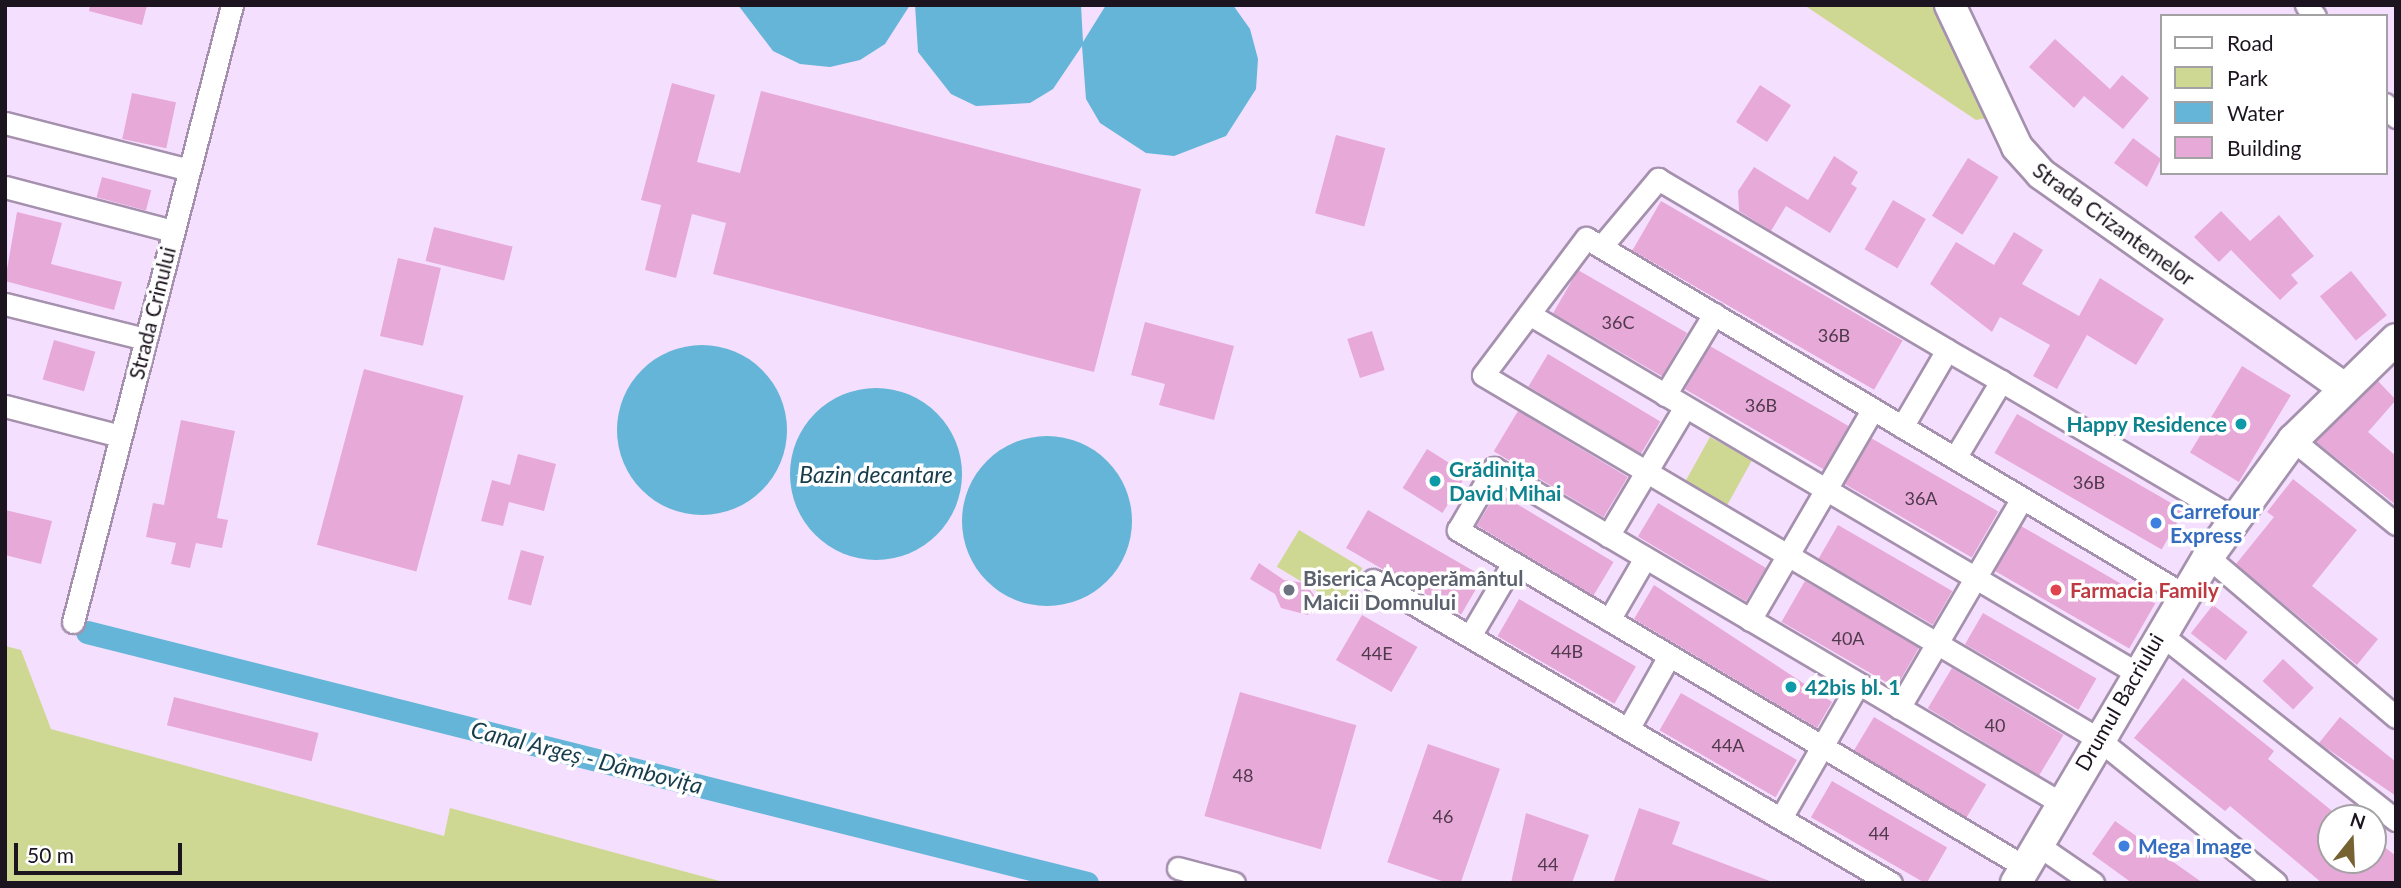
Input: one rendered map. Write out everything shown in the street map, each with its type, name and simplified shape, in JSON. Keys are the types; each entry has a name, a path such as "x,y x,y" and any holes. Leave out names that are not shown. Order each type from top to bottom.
{"street":[{"name":"Strada Crinului","path":"73,622 232,5"},
{"name":"Strada Crizantemelor","path":"1950,5 2017,146 2041,174 2343,387"},
{"path":"5,123 189,170"},
{"path":"1601,247 1658,179 2235,519"},
{"path":"5,187 173,231"},
{"path":"2183,594 1586,238 1483,375 2097,738 2276,883"},
{"path":"5,304 145,339"},
{"path":"1529,314 2135,673"},
{"path":"1665,395 1714,314"},
{"name":"Drumul Bacriului","path":"2026,865 2135,673 2208,557 2294,440 2343,387 2396,339"},
{"path":"1902,427 1947,350"},
{"path":"1955,458 2001,381"},
{"path":"5,406 120,436"},
{"path":"1608,536 1685,407"},
{"path":"1750,620 1873,409"},
{"path":"2294,440 2396,523"},
{"path":"2061,803 1494,468 1458,530 2026,865 2093,883"},
{"path":"1899,708 2022,498"},
{"path":"2208,557 2396,717"},
{"path":"1609,620 1646,558"},
{"path":"1470,636 1513,563"},
{"path":"1374,580 1891,883"},
{"path":"2159,633 2396,820"},
{"path":"1628,729 1669,656"},
{"path":"1781,818 1858,684"},
{"path":"1178,867 1234,883"}],"green space":[{"path":"1804,5 1935,5 1987,118 1976,120"},
{"path":"1710,437 1752,460 1727,505 1685,482"},
{"path":"1299,530 1362,568 1340,605 1277,567"},
{"path":"5,646 21,650 51,729 444,836 450,808 727,883 5,883"}],"water":[{"path":"738,5 910,5 885,44 860,60 830,67 800,64 773,51"},
{"path":"915,5 1081,5 1083,42 1106,5 1233,5 1250,29 1258,59 1256,89 1226,136 1174,156 1146,153 1100,123 1086,99 1082,46 1053,89 1030,103 976,106 951,94 918,52"},
{"name":"Bazin decantare","path":"702,345 735,351 762,370 781,397 787,430 781,463 762,490 735,509 702,515 669,509 642,490 623,463 617,430 623,397 642,370 669,351"},
{"name":"Bazin decantare","path":"876,388 909,395 937,413 955,441 962,474 955,507 937,535 909,553 876,560 843,553 815,535 797,507 790,474 797,441 815,413 843,395"},
{"name":"Bazin decantare","path":"1047,436 1080,442 1107,461 1126,488 1132,521 1126,554 1107,581 1080,600 1047,606 1014,600 987,581 968,554 962,521 968,488 987,461 1014,442"}],"building":[{"path":"90,5 147,5 142,25 89,11"},
{"path":"2055,39 2110,89 2122,75 2149,98 2123,129 2084,96 2074,108 2029,67"},
{"path":"672,83 715,95 697,162 740,173 761,91 1141,189 1094,372 713,274 726,223 692,214 676,278 645,270 661,205 641,200"},
{"path":"1760,85 1791,105 1767,142 1736,122"},
{"path":"132,93 176,102 166,148 122,139"},
{"path":"1336,135 1385,148 1364,226 1315,213"},
{"path":"2133,138 2160,158 2147,187 2114,163"},
{"path":"1834,156 1858,172 1851,184 1857,188 1830,233 1786,206 1771,231 1739,211 1738,191 1754,167 1808,200"},
{"path":"1968,158 1999,177 1962,235 1932,216"},
{"path":"102,177 151,190 146,210 97,197"},
{"path":"1893,200 1926,219 1897,268 1864,249"},
{"path":"1661,201 1903,340 1874,390 1632,250"},
{"path":"2221,211 2250,241 2279,215 2314,256 2291,275 2298,283 2280,300 2231,250 2219,262 2194,237"},
{"path":"17,212 62,223 51,264 122,282 114,310 5,281"},
{"path":"434,227 513,247 504,281 426,261"},
{"path":"2014,232 2043,250 2022,284 2079,316 2100,278 2164,319 2136,365 2087,335 2057,389 2033,376 2050,345 2000,317 1992,332 1930,284 1956,242 1994,265"},
{"path":"398,258 441,268 423,346 380,336"},
{"path":"1578,270 1687,333 1662,376 1553,313"},
{"path":"2351,271 2387,315 2356,340 2320,296"},
{"path":"1145,322 1234,346 1214,420 1159,405 1165,384 1131,375"},
{"path":"1372,331 1385,370 1360,378 1347,339"},
{"path":"54,340 95,352 84,391 43,379"},
{"path":"1710,346 1849,426 1824,469 1685,389"},
{"path":"1548,354 1660,421 1641,454 1528,387"},
{"name":"Happy Residence","path":"2242,366 2291,395 2239,482 2190,453"},
{"path":"364,369 463,396 416,571 317,545"},
{"path":"2378,381 2396,400 2368,432 2396,456 2396,505 2316,442"},
{"path":"1518,411 1628,477 1604,517 1494,451"},
{"path":"2017,414 2184,510 2162,549 1994,453"},
{"path":"181,420 235,431 217,518 228,520 222,548 196,543 190,568 171,564 176,543 146,537 153,503 164,505"},
{"path":"1871,438 1998,512 1972,557 1844,484"},
{"name":"Grădinița David Mihai","path":"1427,449 1467,474 1442,513 1403,488"},
{"path":"518,454 556,464 544,511 509,502 503,526 481,521 492,480 510,485"},
{"path":"2293,479 2357,530 2312,586 2378,639 2357,665 2236,564 2274,517 2267,512"},
{"path":"1497,492 1614,562 1593,595 1477,525"},
{"path":"1658,503 1766,568 1746,601 1638,536"},
{"path":"5,510 52,521 41,564 5,555"},
{"path":"1368,510 1483,576 1461,615 1346,548"},
{"path":"1838,525 1952,591 1933,625 1818,559"},
{"path":"2021,526 2155,603 2129,649 1995,571"},
{"path":"521,550 544,556 531,605 508,599"},
{"name":"Biserica Acoperământul Maicii Domnului","path":"1259,563 1284,580 1305,583 1317,599 1308,615 1281,608 1275,594 1250,579"},
{"path":"1805,581 1919,647 1896,688 1782,622"},
{"path":"1654,585 1832,702 1817,728 1634,619"},
{"path":"1519,599 1636,666 1614,704 1498,636"},
{"path":"2213,605 2248,632 2226,660 2191,633"},
{"path":"1983,613 2096,678 2078,710 1965,644"},
{"path":"1362,615 1417,647 1391,692 1336,660"},
{"path":"2283,659 2314,688 2293,710 2263,681"},
{"path":"1952,668 2063,735 2039,775 1928,708"},
{"path":"2183,678 2274,751 2268,759 2324,804 2317,804 2317,874 2387,874 2387,849 2396,856 2396,883 2322,883 2230,806 2225,811 2134,738"},
{"path":"1240,692 1356,725 1321,849 1204,816"},
{"path":"1681,693 1797,760 1776,797 1660,730"},
{"path":"174,697 319,733 312,761 167,725"},
{"path":"1874,717 1986,784 1966,818 1854,750"},
{"path":"2340,717 2396,762 2396,796 2319,743"},
{"path":"1428,744 1500,769 1461,883 1448,883 1387,862"},
{"path":"1832,781 1947,848 1925,883 1811,817"},
{"path":"1639,808 1680,822 1672,844 1775,883 1613,883"},
{"path":"1526,813 1589,835 1572,883 1511,883"},
{"name":"Mega Image","path":"2115,821 2203,883 2132,883 2092,854"}],"waterway":[{"name":"Canal Argeș - Dâmbovița","path":"87,632 1087,883"}],"place":[{"name":"Happy Residence","path":"2241,424"},
{"name":"Grădinița David Mihai","path":"1435,481"},
{"name":"Carrefour Express","path":"2156,523"},
{"name":"Biserica Acoperământul Maicii Domnului","path":"1289,590"},
{"name":"Farmacia Family","path":"2056,590"},
{"name":"42bis bl. 1","path":"1791,687"},
{"name":"Mega Image","path":"2124,846"}]}
